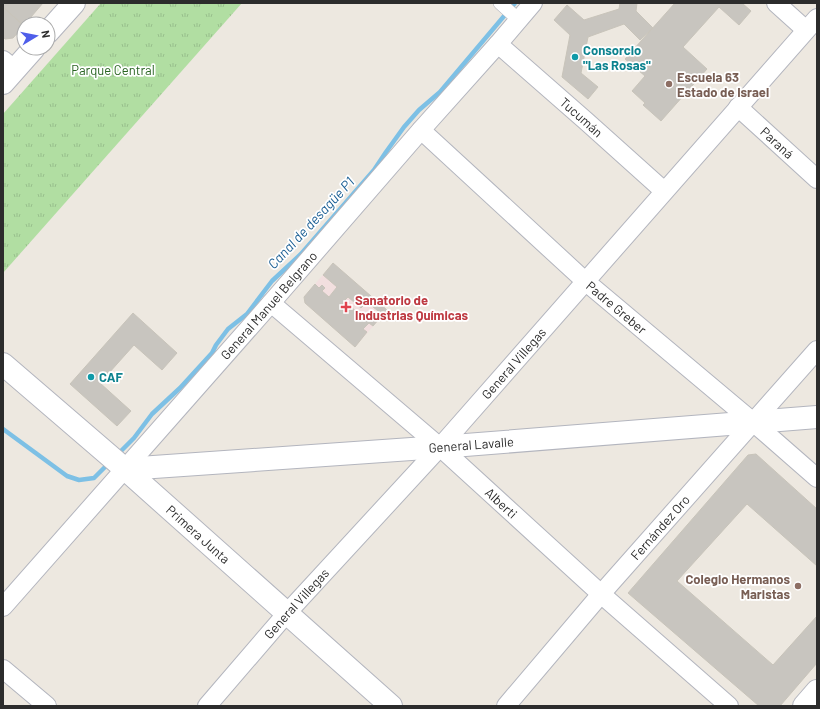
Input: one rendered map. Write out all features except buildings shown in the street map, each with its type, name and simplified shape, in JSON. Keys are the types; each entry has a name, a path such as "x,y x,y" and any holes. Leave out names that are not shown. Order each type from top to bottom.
{"street":[{"path":"56,23 74,3"},
{"name":"General Manuel Belgrano","path":"3,607 271,303 420,130 498,44 517,18 533,3"},
{"path":"776,3 812,24"},
{"path":"501,4 517,18"},
{"name":"General Villegas","path":"207,706 287,613 440,446 812,24"},
{"name":"Tucumán","path":"498,44 664,191"},
{"path":"7,71 25,56"},
{"name":"Paraná","path":"738,107 817,179"},
{"name":"Padre Greber","path":"420,130 584,281 753,422 817,478"},
{"name":"Alberti","path":"271,303 440,446 601,594 729,706"},
{"name":"Fernández Oro","path":"506,706 601,594 817,350"},
{"name":"Primera Junta","path":"5,371 125,469 391,706"},
{"name":"General Lavalle","path":"125,469 817,417"},
{"path":"3,669 47,706"},
{"path":"804,706 817,691"}],"shaded area":[{"name":"Sanatorio de Industrias Químicas","path":"333,263 387,310 355,347 305,303 304,297"}],"green space":[{"name":"Parque Central","path":"101,3 242,3 3,273 3,114 54,56 56,56 56,54"}],"waterway":[{"name":"Canal de desagüe P1","path":"120,452 134,438 152,414 180,388 212,353 228,329 247,314 272,281 301,254 374,170 404,127 419,110 440,92 515,3"},
{"name":"Canal de desagüe P1","path":"3,429 67,476 79,480 94,478 107,465"}],"place":[{"name":"Consorcio \"Las Rosas\"","path":"575,57"},
{"name":"Escuela 63 Estado de Israel","path":"669,84"},
{"name":"Sanatorio de Industrias Químicas","path":"346,307"},
{"name":"CAF","path":"91,377"},
{"name":"Colegio Hermanos Maristas","path":"798,586"}]}
